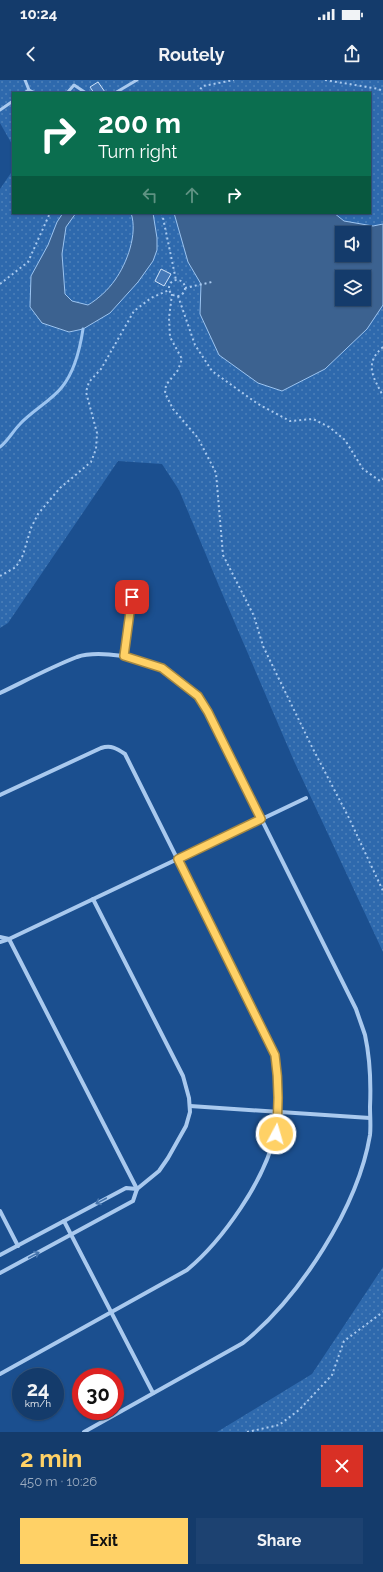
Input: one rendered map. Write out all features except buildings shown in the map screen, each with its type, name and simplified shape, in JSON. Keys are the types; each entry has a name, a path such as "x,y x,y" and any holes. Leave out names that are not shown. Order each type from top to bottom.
{"street":[{"path":"124,656 134,582"},
{"path":"0,693 78,657 95,655 124,656 162,668 198,696 208,712 356,1009 365,1035 370,1068 370,1133 364,1163 353,1192 322,1250 283,1304 254,1334 243,1343 84,1432"},
{"path":"0,795 100,748 110,746 121,752 130,762 275,1055 278,1079 276,1134 267,1158 255,1185 211,1248 187,1270 0,1374"},
{"path":"0,942 306,798"},
{"path":"0,1273 133,1200 137,1189 159,1171 168,1158 186,1126 190,1112 189,1098 183,1076 93,899"},
{"path":"0,937 9,939"},
{"path":"9,939 137,1189"},
{"path":"190,1106 370,1118"},
{"path":"0,1255 126,1188 137,1189"},
{"path":"0,1211 18,1246"},
{"path":"64,1221 153,1393"}],"lane":[{"path":"25,80 29,90 33,92"},
{"path":"117,92 137,80"},
{"path":"68,92 74,85 84,92"},
{"path":"0,110 12,102"}],"path":[{"path":"198,92 203,86 234,80"},
{"path":"325,80 379,89 383,92"},
{"path":"0,284 28,262 50,214"},
{"path":"162,214 176,280"},
{"path":"176,280 181,281 185,288"},
{"path":"176,280 171,283 170,290 172,294 169,318 170,337 182,359 178,370 166,385 165,393 173,409 198,438 216,473 223,555 254,616 263,646 312,747 349,818 383,891"},
{"path":"185,288 211,283"},
{"path":"178,296 184,292 185,288"},
{"path":"0,576 16,567 23,555 31,528 38,514 60,488 91,462 96,449 97,433 86,392 89,382 102,369 134,311 151,298 170,290"},
{"path":"172,294 178,296"},
{"path":"178,296 194,345 212,371 258,404 290,421 313,419 329,427 345,440 363,469 380,481 383,480"},
{"path":"383,348 373,360 372,373 383,396"},
{"path":"247,1432 279,1425 299,1410 332,1375 344,1341 383,1312"}],"shaded area":[{"path":"0,80 383,80 383,952 294,761 179,490 162,464 118,461 8,623 0,628 0,189 12,171 12,214 371,214 371,92 12,92 12,144 0,123"},
{"path":"62,214 75,214 66,227 62,254 65,294 72,301 88,305 103,294 115,280 124,265 132,239 133,221 131,214 153,214 157,238 157,250 153,261 138,282 110,313 83,329 69,332 42,323 30,307 31,276 48,245 57,222"},
{"path":"174,214 335,214 344,221 373,226 383,224 383,305 367,329 325,369 282,391 258,383 219,355 200,314 201,284 188,262"},
{"path":"383,1267 383,1432 217,1432 312,1374"}],"waterway":[{"path":"0,447 6,442 20,424 58,392 67,381 74,367 83,329"}],"route":[{"path":"132,597 124,656 162,668 198,696 208,712 261,819 178,859 275,1055 279,1103 276,1134"}]}
